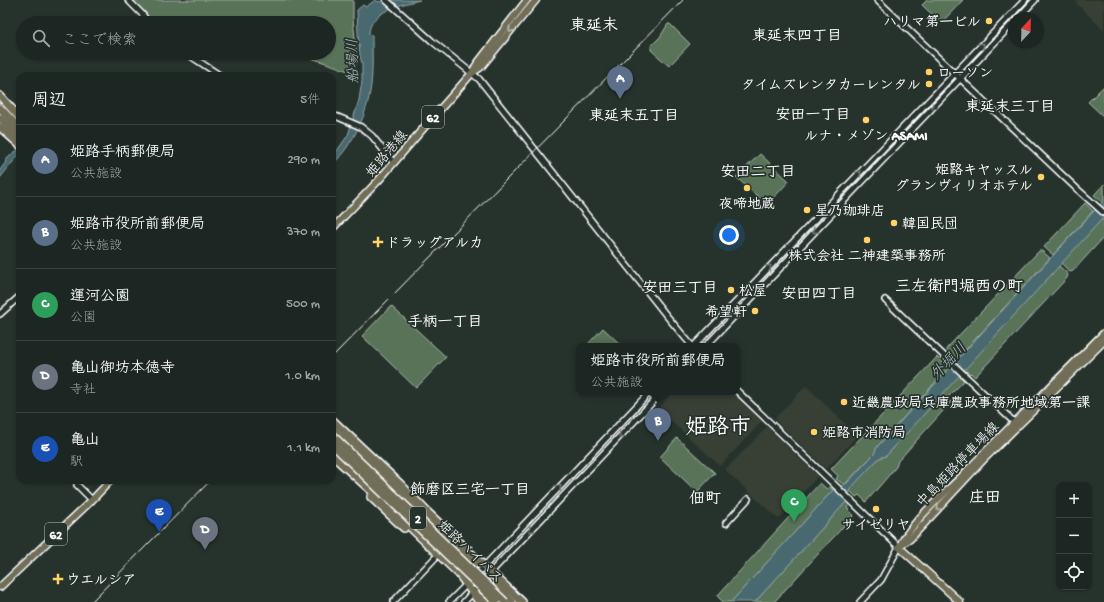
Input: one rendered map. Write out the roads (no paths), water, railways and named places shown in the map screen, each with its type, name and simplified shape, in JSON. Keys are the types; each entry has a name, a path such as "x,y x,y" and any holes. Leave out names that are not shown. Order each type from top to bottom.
{"highway":[{"path":"0,96 16,114"},
{"path":"0,108 15,132"},
{"path":"0,119 15,132"},
{"path":"0,127 15,132"},
{"path":"336,424 522,602"},
{"path":"336,429 366,456 375,468"},
{"path":"336,433 375,468 418,512 470,561 484,567"},
{"name":"姫路バイパス","path":"336,439 505,602"},
{"name":"姫路バイパス","path":"336,448 496,602"},
{"path":"336,454 361,481"},
{"path":"336,459 459,574 479,602"},
{"path":"336,463 456,578 466,585"},
{"path":"490,572 512,602"},
{"path":"473,593 486,602"}],"main road":[{"name":"姫路港線","path":"336,225 394,163 420,131 472,73 477,64 527,0"},
{"name":"姫路港線","path":"472,73 481,67 536,0"},
{"name":"中島姫路停車場線","path":"899,547 905,535 917,522 1016,424 1104,333"},
{"name":"中島姫路停車場線","path":"1016,424 1104,341"},
{"name":"62","path":"0,588 107,484"},
{"path":"899,547 960,602"}],"street":[{"path":"128,0 144,16"},
{"path":"386,0 432,41 479,79 513,120 583,212 691,343"},
{"path":"877,0 1076,188 1104,212"},
{"path":"696,343 1025,0"},
{"path":"1024,12 1035,0"},
{"path":"709,343 1008,28"},
{"path":"197,60 216,72"},
{"path":"336,116 360,127 372,136 394,163"},
{"path":"0,314 16,300"},
{"path":"885,300 1016,424"},
{"path":"740,394 899,547 881,580 860,602"},
{"path":"450,602 647,395"},
{"path":"464,602 490,572 659,395"},
{"path":"77,485 92,500"},
{"path":"726,522 748,499"},
{"path":"393,602 435,558"}],"water":[{"name":"船場川","path":"375,0 379,2 384,0 420,0 396,6 388,10 381,14 370,26 369,34 372,35 372,72 367,106 353,138 336,161 336,152 348,135 359,100 362,81 362,63 360,56 357,10 363,5 366,7"},
{"path":"16,151 16,158 0,178 0,170 6,162 5,161"},
{"path":"1104,200 1104,217 886,456 879,458 852,487 846,502 755,602 731,602 833,490 847,483 874,454 877,447"}],"railway":[{"path":"336,353 683,0"},
{"path":"91,602 207,484"}],"place":[{"name":"ハリマ第一ビル","path":"989,21"},
{"name":"ローソン","path":"929,72"},
{"name":"タイムズレンタカーレンタル","path":"929,84"},
{"name":"姫路手柄郵便局","path":"620,99"},
{"name":"ルナ・メゾン ASAMI","path":"866,120"},
{"name":"姫路キヤッスル グランヴィリオホテル","path":"1041,177"},
{"name":"夜啼地蔵","path":"747,188"},
{"name":"星乃珈琲店","path":"807,210"},
{"name":"韓国民団","path":"894,223"},
{"name":"株式会社 二神建築事務所","path":"867,240"},
{"name":"ドラッグアルカ","path":"378,242"},
{"name":"松屋","path":"731,290"},
{"name":"希望軒","path":"755,311"},
{"name":"近畿農政局兵庫農政事務所地域第一課","path":"844,402"},
{"name":"姫路市消防局","path":"814,432"},
{"name":"姫路市役所前郵便局","path":"658,441"},
{"name":"サイゼリヤ","path":"876,509"},
{"name":"運河公園","path":"794,522"},
{"name":"亀山","path":"159,532"},
{"name":"亀山御坊本徳寺","path":"205,550"},
{"name":"ウエルシア","path":"58,579"}],"district":[{"name":"東延末","path":"594,24"},
{"name":"東延末四丁目","path":"797,35"},
{"name":"東延末三丁目","path":"1010,106"},
{"name":"安田一丁目","path":"813,114"},
{"name":"東延末五丁目","path":"634,115"},
{"name":"安田二丁目","path":"758,171"},
{"name":"三左衛門堀西の町","path":"959,285"},
{"name":"安田三丁目","path":"680,287"},
{"name":"安田四丁目","path":"819,293"},
{"name":"手柄一丁目","path":"445,321"},
{"name":"姫路市","path":"718,425"},
{"name":"飾磨区三宅一丁目","path":"470,489"},
{"name":"庄田","path":"985,496"},
{"name":"佃町","path":"705,497"}],"water label":[{"name":"外堀川","path":"948,361"}]}
